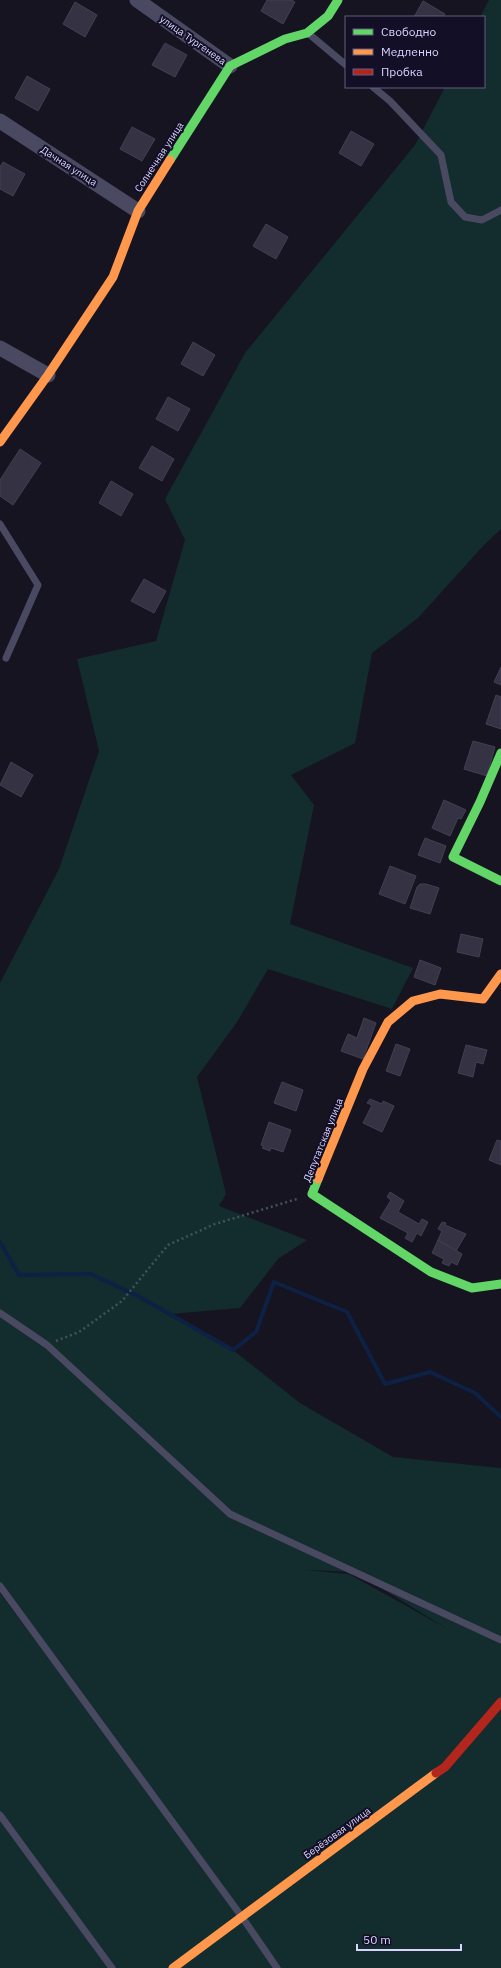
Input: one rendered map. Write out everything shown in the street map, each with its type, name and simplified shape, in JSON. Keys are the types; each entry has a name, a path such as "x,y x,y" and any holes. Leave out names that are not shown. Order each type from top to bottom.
{"street":[{"name":"улица Тургенева","path":"137,0 230,66"},
{"path":"230,66 285,39 307,33 328,16 338,0"},
{"name":"Солнечная улица","path":"0,442 48,375 113,277 138,211 230,66"},
{"name":"Дачная улица","path":"0,122 138,211"},
{"path":"0,348 48,375"},
{"path":"501,753 480,802 453,857 501,881"},
{"name":"Депутатская улица","path":"501,974 483,999 440,994 413,1001 388,1022 364,1069 312,1194 431,1272 472,1288 501,1283"},
{"name":"Берёзовая улица","path":"173,1968 445,1767 501,1702"}],"lane":[{"path":"307,33 345,64"},
{"path":"374,88 390,101 441,155 451,202 465,217 482,220 501,210"},
{"path":"0,524 38,585 6,658"},
{"path":"0,1313 47,1345 230,1514 501,1640"},
{"path":"0,1586 242,1917 277,1968"},
{"path":"0,1815 112,1968"}],"path":[{"path":"47,1345 78,1332 124,1299 168,1245 215,1224 312,1194"}],"green space":[{"path":"489,0 501,0 501,529 484,545 418,618 372,653 355,743 291,775 314,805 290,924 413,968 392,1009 268,969 237,1022 197,1077 226,1194 219,1206 307,1240 278,1259 240,1308 170,1314 233,1350 300,1403 393,1457 501,1468 501,1968 0,1968 0,1593 207,1870 0,1586 0,983 59,869 99,751 77,659 156,641 185,540 165,499 245,353 415,145 444,88 485,88 485,16 481,16","holes":["305,1570 355,1572 446,1628 349,1574"]}],"building":[{"path":"267,0 292,0 295,2 283,24 261,11"},
{"path":"423,1 445,14 444,16 415,16"},
{"path":"75,2 97,15 85,37 63,24"},
{"path":"165,43 187,55 175,77 152,65"},
{"path":"27,76 50,89 38,111 15,98"},
{"path":"132,127 155,139 142,161 120,149"},
{"path":"351,131 374,144 361,166 339,153"},
{"path":"3,162 25,174 13,196 0,189 0,167"},
{"path":"266,224 288,237 276,259 253,246"},
{"path":"193,342 215,355 203,376 181,364"},
{"path":"168,397 190,409 178,431 156,419"},
{"path":"152,446 174,459 162,481 139,468"},
{"path":"20,449 41,463 13,505 0,496 0,480"},
{"path":"111,481 133,494 121,516 99,503"},
{"path":"144,579 166,591 154,613 131,601"},
{"path":"501,667 501,685 494,682"},
{"path":"496,695 501,697 501,729 486,724"},
{"path":"473,741 495,747 487,776 464,769"},
{"path":"11,762 33,775 21,797 0,785"},
{"path":"444,800 466,810 461,819 458,818 450,836 432,828"},
{"path":"425,838 446,846 440,863 418,855"},
{"path":"390,866 416,876 405,904 379,894"},
{"path":"420,884 426,884 439,888 430,914 410,908 417,887"},
{"path":"461,934 483,939 479,957 457,952"},
{"path":"420,960 441,968 435,985 414,977"},
{"path":"364,1018 376,1023 363,1059 341,1051 348,1034 357,1038"},
{"path":"396,1044 410,1049 400,1076 386,1071"},
{"path":"466,1045 487,1050 483,1064 476,1062 473,1077 458,1073"},
{"path":"282,1082 303,1090 296,1111 274,1103"},
{"path":"370,1099 382,1104 383,1101 394,1106 382,1132 363,1123 372,1105 367,1103"},
{"path":"269,1122 291,1130 283,1152 271,1148 270,1151 262,1148 264,1146 261,1145"},
{"path":"497,1140 501,1141 501,1165 489,1160"},
{"path":"390,1192 404,1201 398,1212 419,1224 422,1219 428,1222 421,1236 417,1233 412,1242 405,1238 408,1233 380,1218 391,1200 387,1197"},
{"path":"442,1222 446,1223 445,1225 466,1234 456,1251 438,1240 442,1231 438,1229"},
{"path":"438,1240 462,1254 457,1265 451,1262 449,1266 442,1263 444,1259 432,1253"}],"waterway":[{"path":"0,1242 19,1275 91,1274 138,1296 233,1350 256,1332 274,1282 347,1312 385,1384 430,1372 475,1393 501,1417"}],"traffic: fast":[{"path":"170,160 230,66 285,39 307,33 328,16 338,0"},
{"path":"501,753 480,802 453,857 501,881"},
{"path":"318,1179 312,1194 431,1272 472,1288 501,1284"}],"traffic: slow":[{"path":"0,442 48,375 113,277 138,211 170,160"},
{"path":"318,1179 363,1069 388,1022 413,1001 440,994 483,999 501,974"},
{"path":"173,1968 436,1773"}],"traffic: jam":[{"path":"436,1773 445,1767 501,1702"}]}
